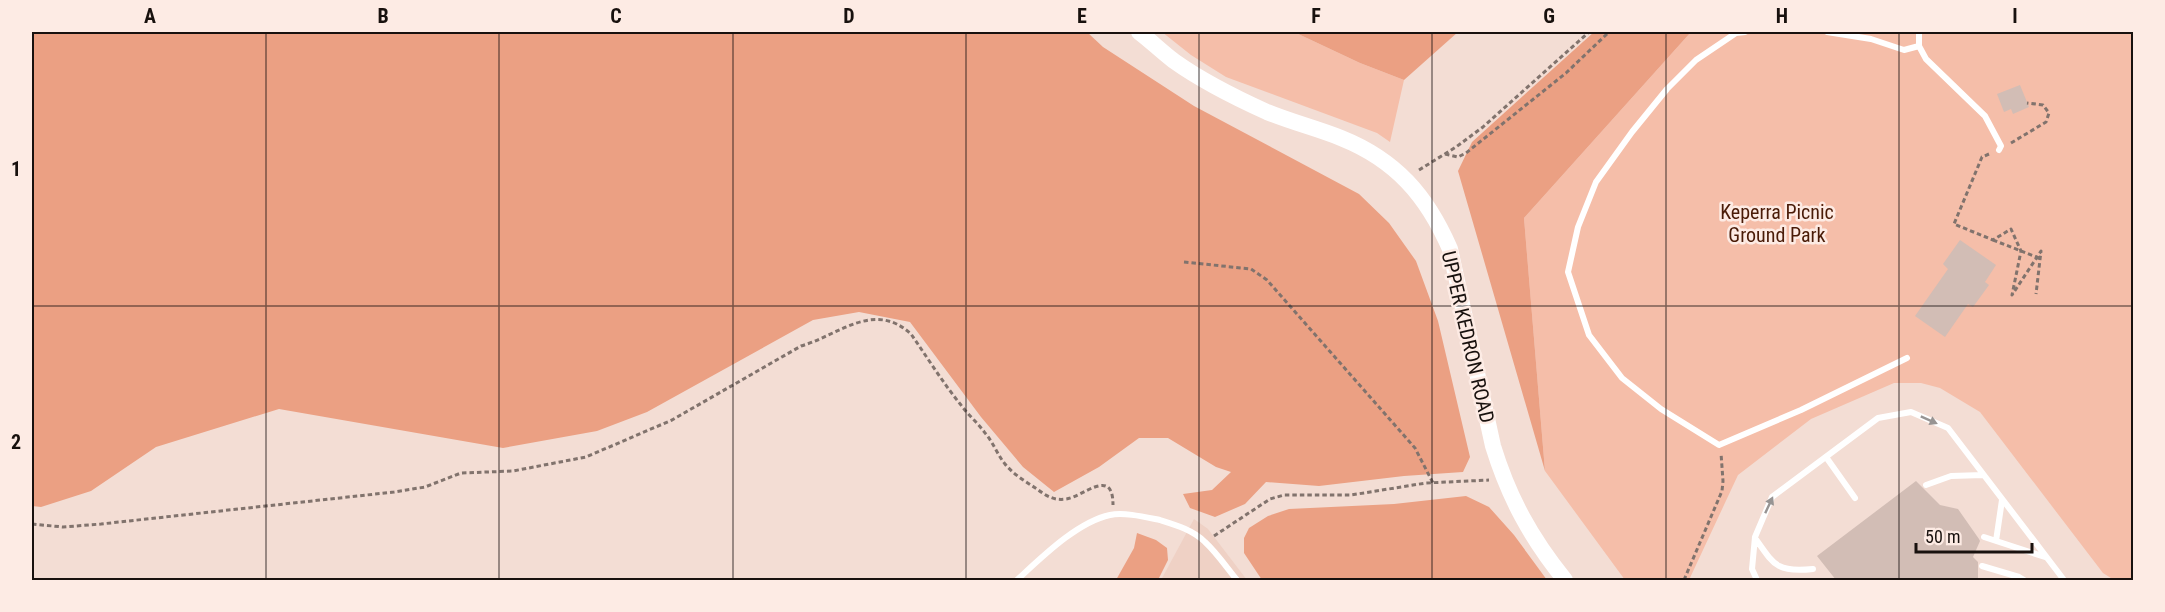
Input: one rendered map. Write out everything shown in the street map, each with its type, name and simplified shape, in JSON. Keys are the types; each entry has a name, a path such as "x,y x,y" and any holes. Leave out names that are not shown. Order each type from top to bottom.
{"main road":[{"name":"UPPER KEDRON ROAD","path":"1139,32 1175,62 1231,95 1375,154 1397,171 1421,196 1436,219 1450,249 1493,446 1502,477 1528,530 1565,580"}],"lane":[{"path":"1745,32 1736,33 1696,60 1667,89 1596,182 1578,227 1568,272 1589,335 1622,378 1661,409 1719,445 1801,410 1907,358"},
{"path":"1827,32 1871,39 1904,50 1918,46"},
{"path":"1919,32 1918,46 1926,59 1985,117 2001,146 1999,150"},
{"path":"1758,580 1752,569 1755,537 1772,497 1878,418 1911,412 1948,428 2064,580"},
{"path":"1826,457 1855,498"},
{"path":"1926,485 1952,476 1983,475"},
{"path":"1996,541 2002,500"},
{"path":"1017,580 1084,526 1096,519 1113,514 1157,520 1178,526 1205,542 1237,580"},
{"path":"1755,537 1772,563 1794,571 1813,569"},
{"path":"1984,537 2045,557"},
{"path":"1982,566 2024,580"}],"path":[{"path":"1419,170 1483,127 1589,32"},
{"path":"1445,154 1458,157 1466,153 1566,73 1609,32"},
{"path":"2027,103 2043,105 2049,113 2046,122 1999,150 1982,157 1954,224 2039,258"},
{"path":"1993,240 2011,229 2020,251 2012,295 2039,258"},
{"path":"2036,294 2039,258"},
{"path":"1184,262 1251,269 1267,280 1415,448 1433,483"},
{"path":"32,524 63,527 101,524 394,492 425,487 460,473 513,471 586,457 672,420 801,346 818,341 848,325 876,319 902,325 911,334 961,406 990,438 1006,465 1020,478 1050,497 1059,500 1068,499 1096,485 1102,485 1113,496 1113,514"},
{"path":"1684,580 1722,491 1724,481 1719,445"},
{"path":"1205,542 1270,499 1284,495 1351,495 1433,483 1502,477"}],"shaded area":[{"path":"32,32 1087,32 1103,47 1194,106 1359,194 1389,223 1416,261 1438,321 1470,457 1463,472 1319,486 1266,482 1245,504 1215,517 1190,508 1183,494 1212,490 1231,472 1216,467 1168,438 1139,438 1099,467 1054,492 1023,467 981,417 910,322 859,312 813,320 647,412 597,431 503,448 279,409 156,447 91,491 41,507 32,506"},
{"path":"1294,32 1458,32 1404,80 1360,63"},
{"path":"1594,32 1691,32 1524,218 1545,471 1458,171 1472,142"},
{"path":"1466,496 1489,507 1514,535 1547,580 1262,580 1244,553 1244,538 1249,528 1268,516 1289,509 1394,504"},
{"path":"1194,519 1208,529 1247,580 1161,580"},
{"path":"1137,533 1156,540 1167,548 1168,560 1158,580 1116,580 1134,548"}],"green space":[{"path":"1162,32 1294,32 1360,63 1404,80 1390,142 1377,133 1226,77 1191,55"},
{"name":"Keperra Picnic Ground Park","path":"1691,32 2133,32 2133,580 2114,580 2103,573 1980,412 1940,388 1921,383 1894,383 1811,419 1738,475 1689,580 1625,580 1545,471 1524,218"}],"building":[{"path":"2020,85 2029,107 2013,114 2011,109 2004,112 1997,94"},
{"path":"1960,240 1996,265 1985,282 1989,285 1973,307 1968,304 1945,337 1915,316 1948,269 1943,264"},
{"path":"1916,481 1940,505 1958,509 1979,539 1973,557 1978,562 1978,580 1836,580 1817,556"}]}
